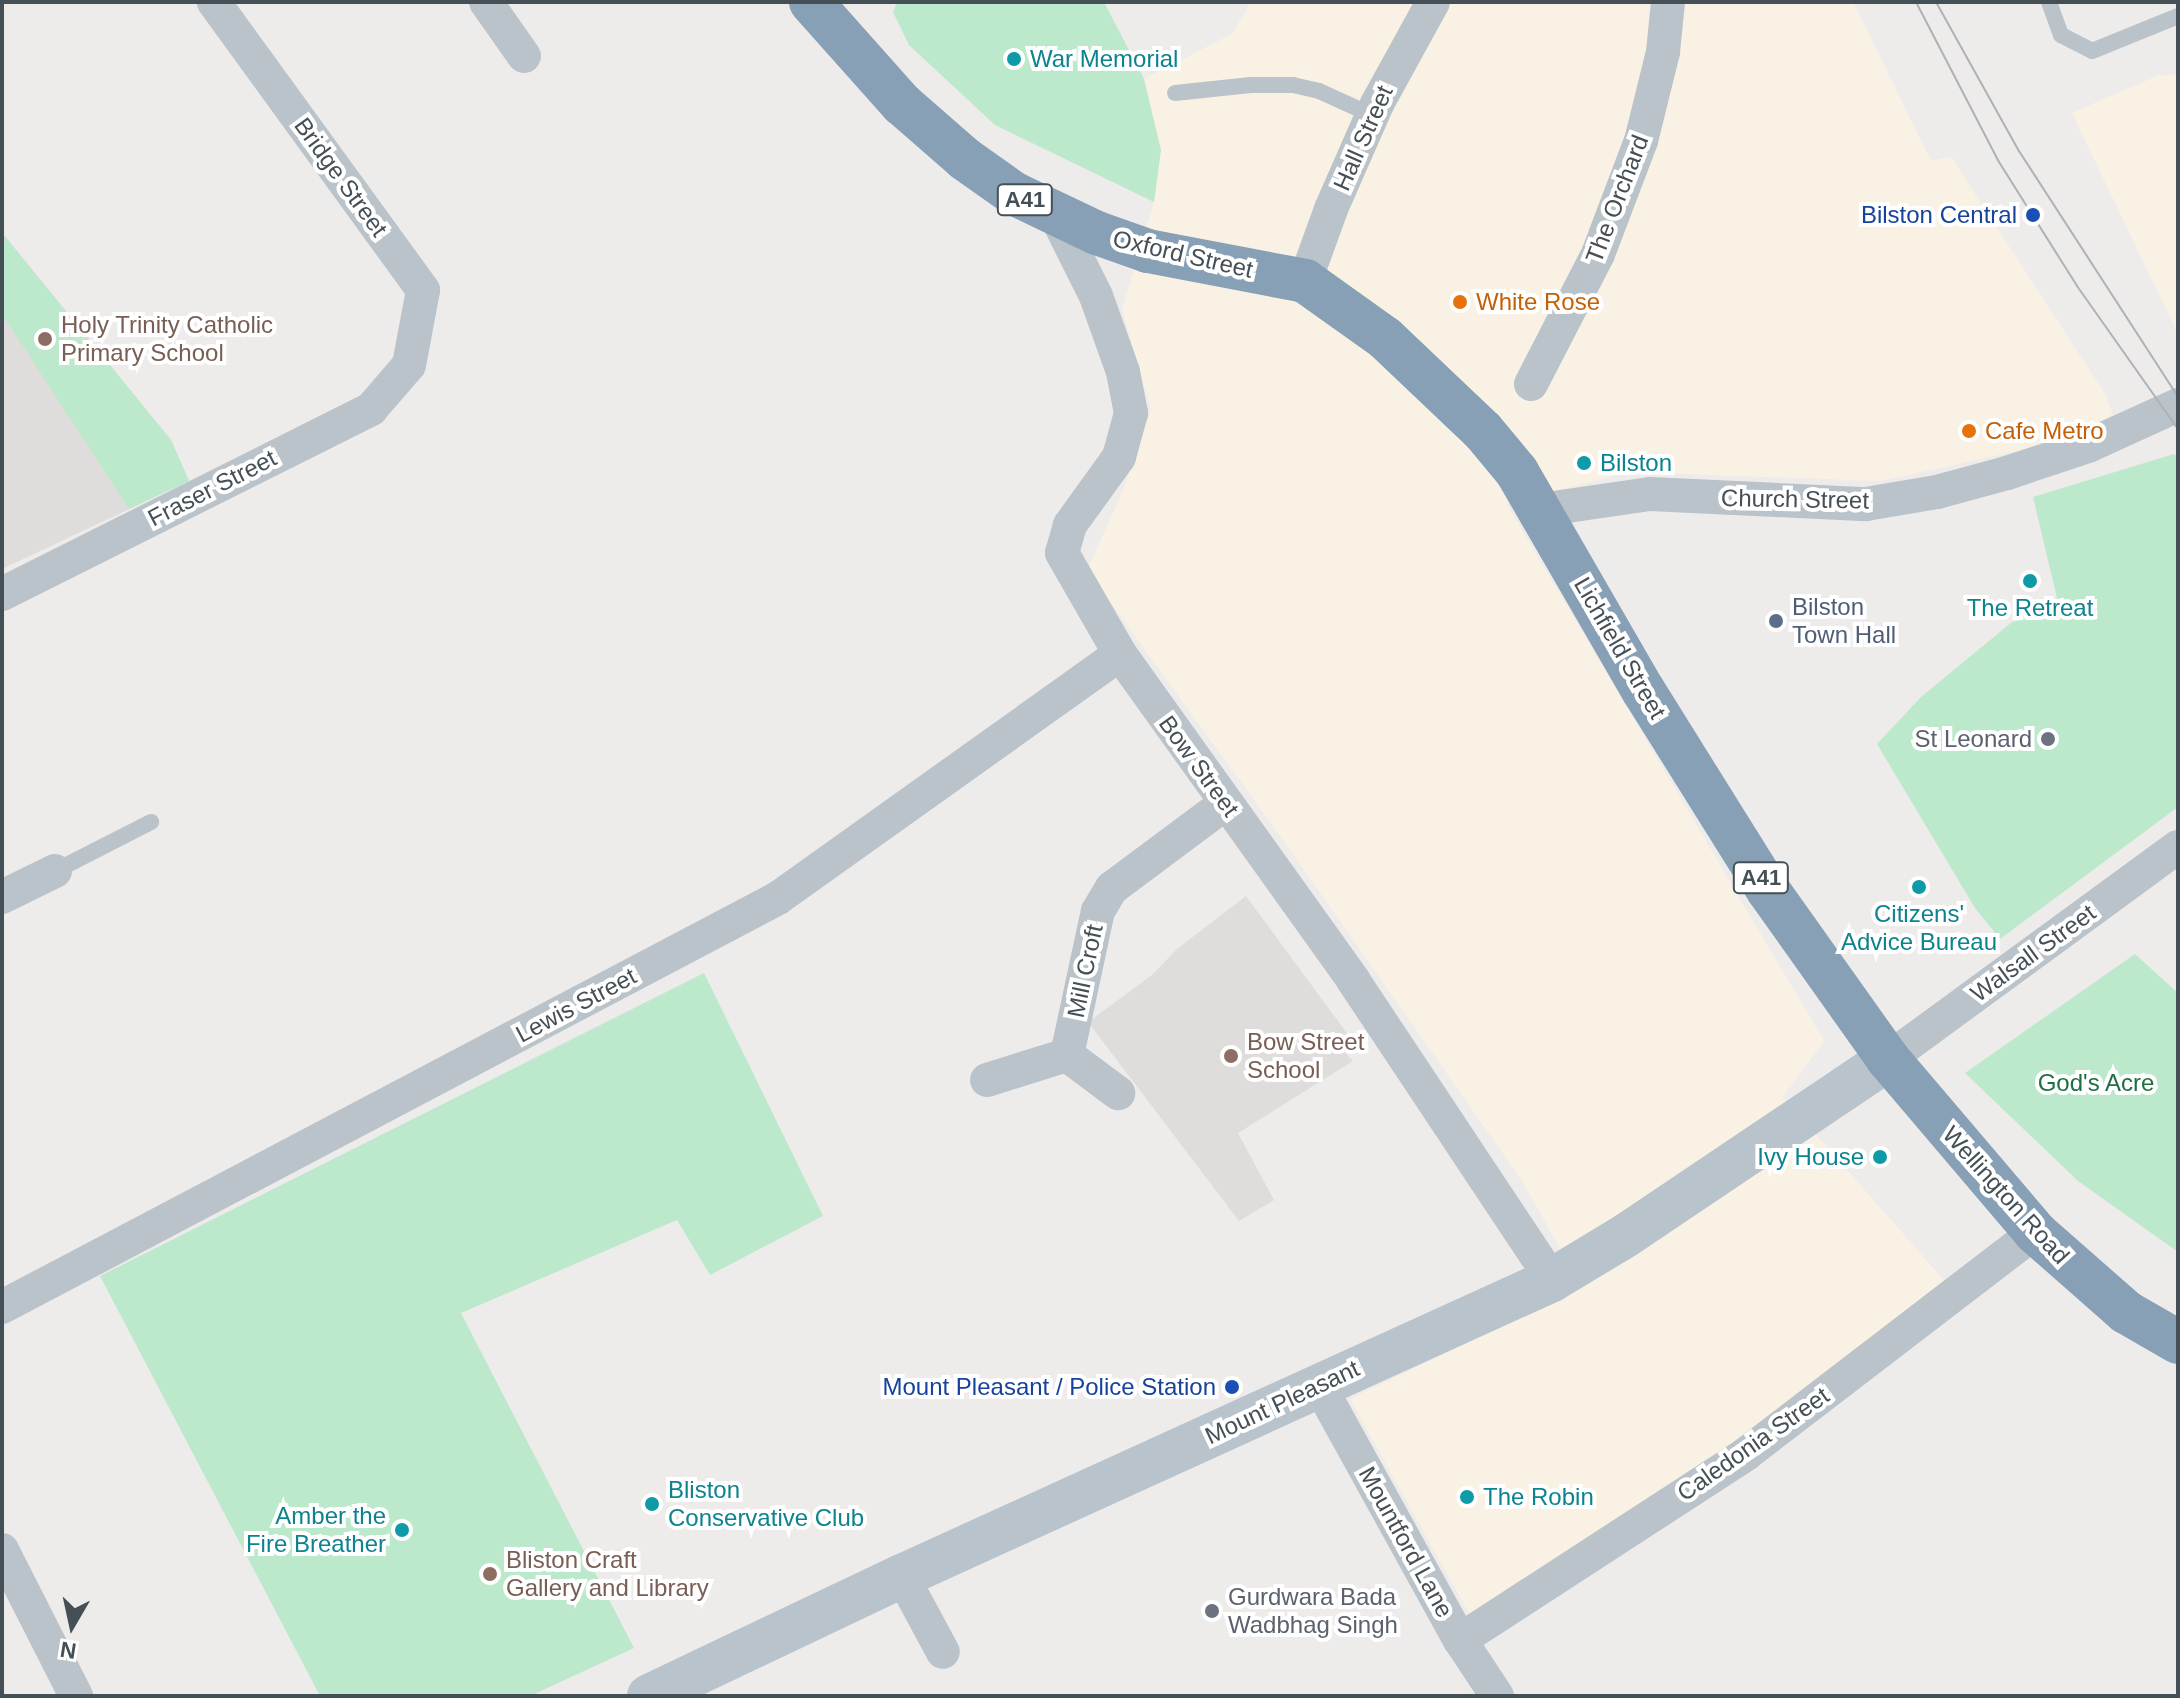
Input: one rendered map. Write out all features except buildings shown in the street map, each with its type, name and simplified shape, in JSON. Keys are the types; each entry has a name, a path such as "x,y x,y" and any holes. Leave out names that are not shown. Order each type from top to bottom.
{"highway":[{"name":"Oxford Street","path":"811,2 902,104 954,150 1013,193 1056,216 1148,251 1305,281"},
{"name":"Lichfield Street","path":"1305,281 1385,338 1483,431 1517,472 1643,690 1768,890 1888,1059"},
{"name":"Wellington Road","path":"1888,1059 2035,1232 2126,1312 2178,1342"}],"main road":[{"name":"Mount Pleasant","path":"649,1696 902,1576 1552,1280 1625,1236 1888,1059"}],"street":[{"name":"Bridge Street","path":"214,2 423,290 409,365"},
{"path":"486,2 524,56"},
{"name":"Hall Street","path":"1305,281 1372,115 1433,2"},
{"name":"The Orchard","path":"1531,384 1598,254 1641,141 1663,52 1668,2"},
{"name":"Bow Street","path":"1056,216 1096,296 1123,372 1131,413 1119,457 1070,525 1062,553 1120,654 1353,980 1552,1280"},
{"name":"Fraser Street","path":"2,594 371,409 409,365"},
{"name":"Church Street","path":"1540,510 1650,494 1866,504 1937,492 2065,455 2178,405"},
{"name":"Lewis Street","path":"2,1307 778,898 1120,654"},
{"name":"Mill Croft","path":"1067,1055 1098,911 1112,888 1226,803"},
{"name":"Walsall Street","path":"1888,1059 2178,847"},
{"path":"2,897 55,871"},
{"path":"987,1080 1067,1055 1118,1093"},
{"name":"Caledonia Street","path":"1460,1640 1746,1454 2035,1232"},
{"name":"Mountford Lane","path":"1319,1385 1460,1640 1497,1696"},
{"path":"2,1550 76,1696"},
{"path":"902,1576 943,1652"}],"lane":[{"path":"2049,2 2061,35 2092,51 2178,16"},
{"path":"1175,93 1251,85 1293,85 1372,115"},
{"path":"55,871 151,822"}],"shaded area":[{"path":"1251,2 1853,2 1931,161 1951,157 2105,394 2113,415 2044,445 1880,481 1630,472 1506,503 1824,1041 1783,1097 1948,1285 1657,1497 1471,1617 1350,1399 1582,1288 1523,1182 1281,837 1087,570 1123,491 1151,410 1122,309 1154,202 1161,150 1144,79 1232,34"},
{"path":"2178,74 2178,334 2072,113 2157,76"},
{"name":"Holy Trinity Catholic Primary School","path":"5,236 171,440 189,481 2,569 2,238"},
{"name":"Bow Street School","path":"1246,896 1346,1032 1349,1039 1345,1052 1353,1061 1238,1133 1274,1200 1239,1221 1088,1022 1152,975 1177,949"}],"green space":[{"path":"897,2 1104,2 1144,79 1161,150 1154,202 995,125 909,45 893,12"},
{"path":"2,233 171,440 189,481 129,509 2,314"},
{"path":"2174,454 2178,458 2178,807 2000,939 1975,908 1877,744 1921,697 2012,622 2060,611 2033,497"},
{"name":"God's Acre","path":"2135,954 2178,993 2178,1252 2078,1181 1965,1073"},
{"path":"704,973 823,1216 710,1275 677,1220 461,1313 634,1648 530,1696 320,1696 100,1276"}],"tram line":[{"path":"1916,2 1999,162 2077,286 2178,429"},
{"path":"1936,2 2019,151 2178,397"}],"place":[{"name":"War Memorial","path":"1014,59"},
{"name":"Bilston Central","path":"2033,215"},
{"name":"White Rose","path":"1460,302"},
{"name":"Holy Trinity Catholic Primary School","path":"45,339"},
{"name":"Cafe Metro","path":"1969,431"},
{"name":"Bilston","path":"1584,463"},
{"name":"The Retreat","path":"2030,581"},
{"name":"Bilston Town Hall","path":"1776,621"},
{"name":"St Leonard","path":"2048,739"},
{"name":"Citizens' Advice Bureau","path":"1919,887"},
{"name":"Bow Street School","path":"1231,1056"},
{"name":"Ivy House","path":"1880,1157"},
{"name":"Mount Pleasant / Police Station","path":"1232,1387"},
{"name":"The Robin","path":"1467,1497"},
{"name":"Bliston Conservative Club","path":"652,1504"},
{"name":"Amber the Fire Breather","path":"402,1530"},
{"name":"Bliston Craft Gallery and Library","path":"490,1574"},
{"name":"Gurdwara Bada Wadbhag Singh","path":"1212,1611"}]}
